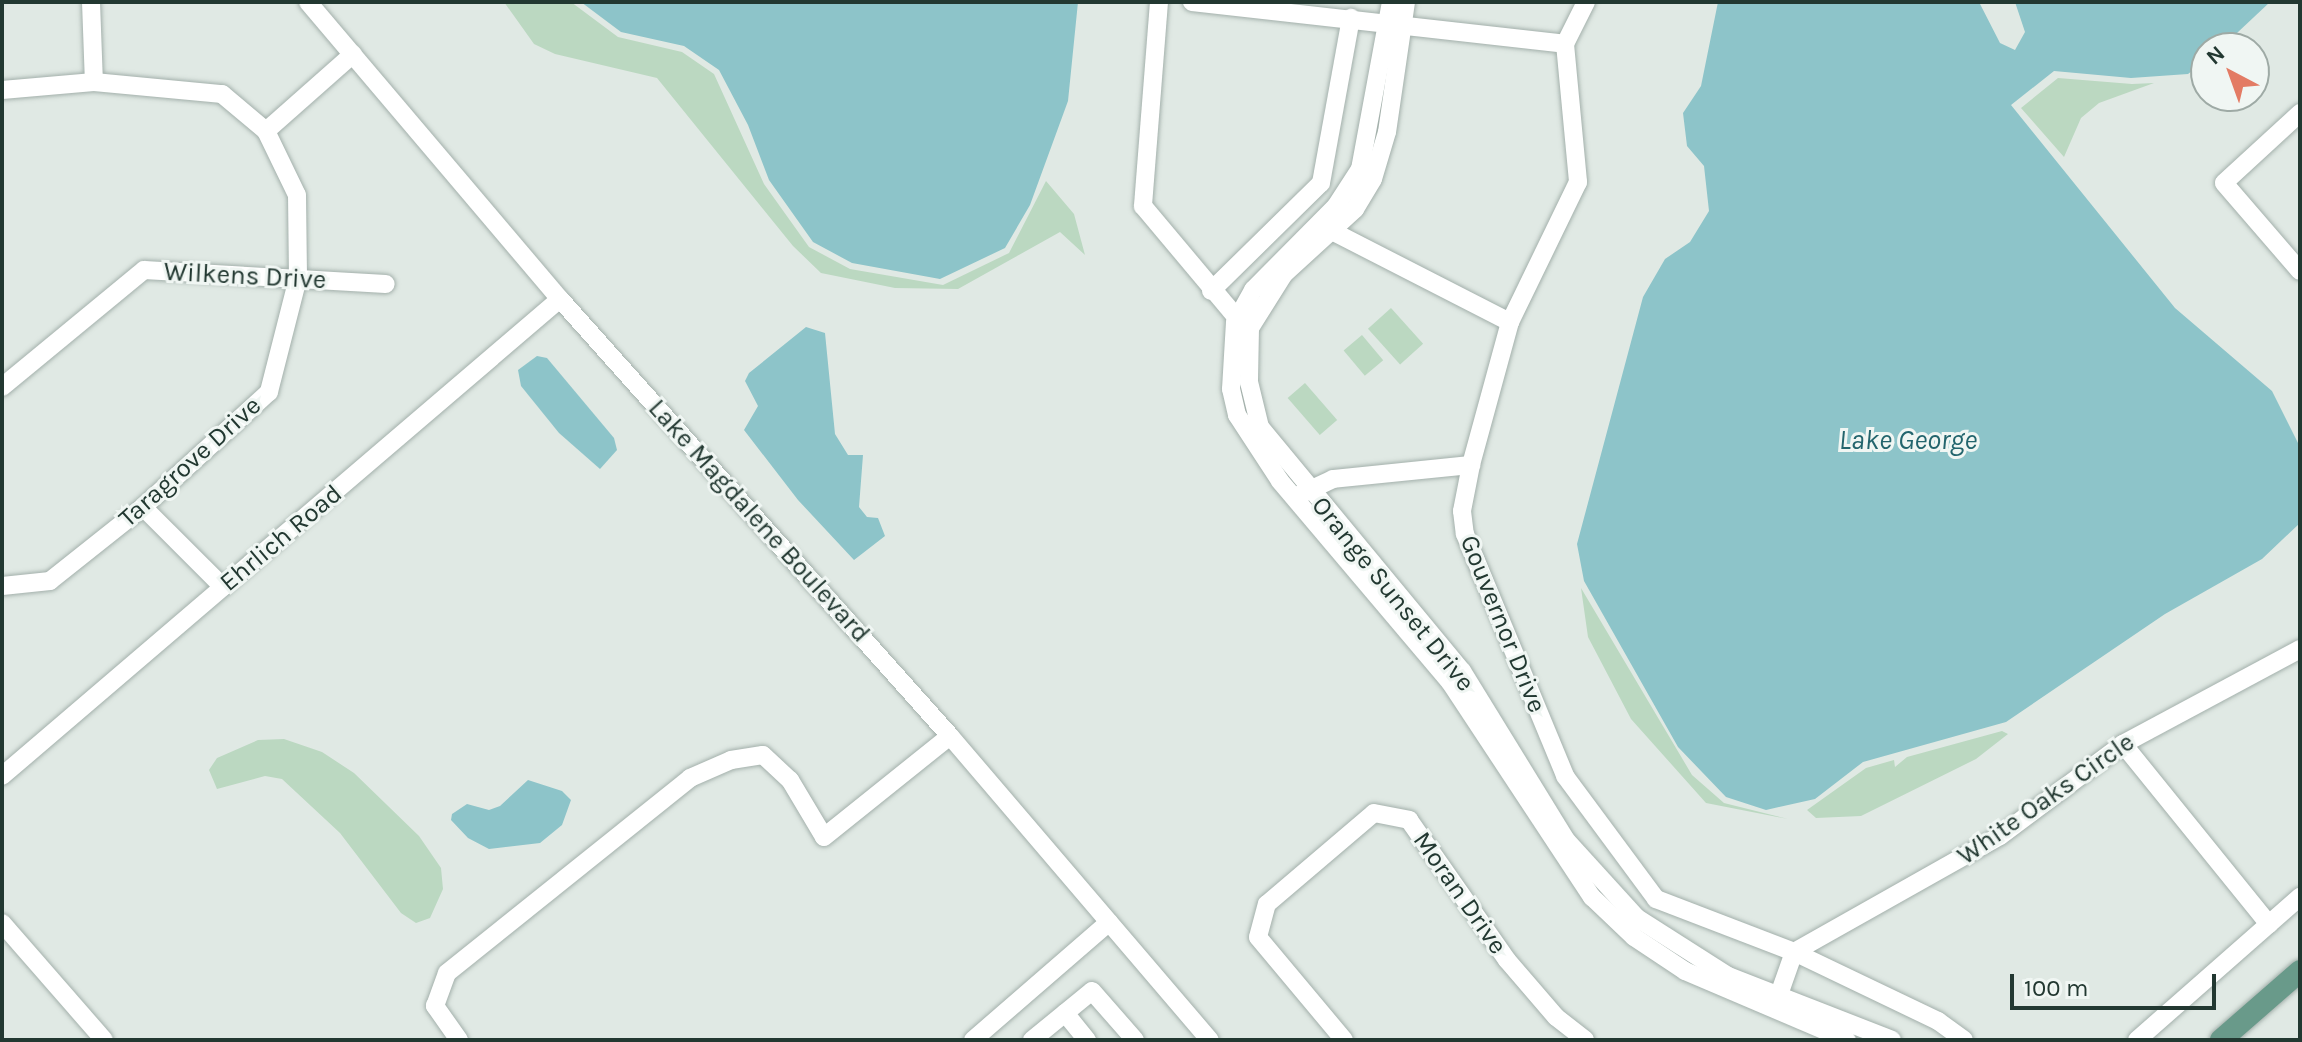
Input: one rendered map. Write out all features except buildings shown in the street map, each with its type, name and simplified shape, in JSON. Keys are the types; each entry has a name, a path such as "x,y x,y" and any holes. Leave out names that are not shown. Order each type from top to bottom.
{"main road":[{"path":"2221,1040 2300,971"}],"street":[{"path":"91,2 94,82"},
{"name":"Lake Magdalene Boulevard","path":"308,2 560,299 950,736 1210,1040"},
{"path":"1159,2 1143,206 1242,325"},
{"path":"1192,2 1565,44 1586,2"},
{"name":"Orange Sunset Drive","path":"1391,2 1398,23"},
{"name":"Orange Sunset Drive","path":"1406,2 1398,23 1373,179 1355,209 1325,228 1242,325 1231,389 1237,415 1450,682 1530,796 1578,880 1634,937 1685,971 1892,1040"},
{"path":"1211,291 1321,183 1351,18"},
{"name":"Gouvernor Drive","path":"1565,44 1578,182 1510,322 1471,465 1462,511 1465,534 1565,776 1656,899 1794,952 1938,1021 1964,1040"},
{"path":"266,131 353,54"},
{"name":"Taragrove Drive","path":"2,90 94,82 222,94 266,131 297,195 298,278 269,392 143,507 50,581 2,586"},
{"path":"2300,113 2224,183 2300,271"},
{"path":"1325,228 1510,322"},
{"name":"Wilkens Drive","path":"2,387 144,270 386,284"},
{"name":"Ehrlich Road","path":"2,776 560,299"},
{"path":"1300,493 1333,479 1471,465"},
{"path":"143,507 223,587"},
{"name":"White Oaks Circle","path":"1794,952 2000,836 2123,744 2300,649"},
{"path":"459,1040 435,1006 447,973 690,778 731,760 763,755 790,780 824,837 950,736"},
{"path":"2123,744 2269,924"},
{"path":"1530,796 1565,776"},
{"name":"Moran Drive","path":"1344,1040 1258,937 1267,904 1374,813 1409,820 1507,960 1556,1017 1585,1040"},
{"path":"2137,1040 2300,897"},
{"path":"977,1039 1109,922"},
{"path":"2,923 104,1040"},
{"path":"1776,1003 1794,952"},
{"path":"1032,1040 1092,991 1135,1040"},
{"name":"Orange Sunset Drive","path":"1776,1003 1847,1040"},
{"path":"1065,1013 1087,1040"}],"green space":[{"path":"504,2 571,2 618,37 682,52 714,74 764,184 809,247 850,269 943,285 1009,253 1046,181 1074,214 1085,255 1060,232 958,289 895,288 821,273 793,246 657,78 555,54 534,44"},
{"path":"2058,78 2154,83 2099,103 2081,118 2064,157 2021,108"},
{"path":"1391,308 1423,344 1400,364 1368,329"},
{"path":"1362,335 1383,360 1365,376 1344,350"},
{"path":"1305,383 1337,420 1320,435 1288,398"},
{"path":"1581,588 1692,775 1724,803 1788,819 1706,803 1631,719 1588,637"},
{"path":"2002,731 2008,734 1976,759 1861,816 1816,818 1807,810 1866,768 1894,760 1895,767 1907,757"},
{"path":"284,739 322,752 354,773 419,836 441,868 443,889 430,918 416,923 401,913 340,833 282,779 265,776 217,789 209,770 217,758 258,740"}],"water":[{"path":"581,2 1078,2 1068,101 1030,205 1005,248 940,279 852,263 813,242 769,180 748,125 719,70 684,46 621,32"},
{"name":"Lake George","path":"1718,2 1979,2 2000,43 2015,50 2025,32 2015,2 2270,2 2238,32 2190,32 2188,74 2131,78 2054,71 2011,105 2175,308 2272,391 2300,447 2300,523 2262,559 2165,614 2006,722 1863,762 1815,799 1766,810 1726,797 1678,747 1584,581 1577,544 1643,297 1665,259 1690,242 1709,211 1704,166 1687,146 1683,113 1701,86"},
{"path":"806,327 825,333 835,434 848,455 863,455 859,507 867,517 878,518 885,536 854,560 798,500 744,430 758,406 745,381 749,373"},
{"path":"537,356 547,358 614,438 617,450 600,469 559,433 521,386 518,370"},
{"path":"528,780 562,791 571,800 562,825 540,843 489,849 468,838 451,820 452,814 467,804 489,810 500,806"}]}
